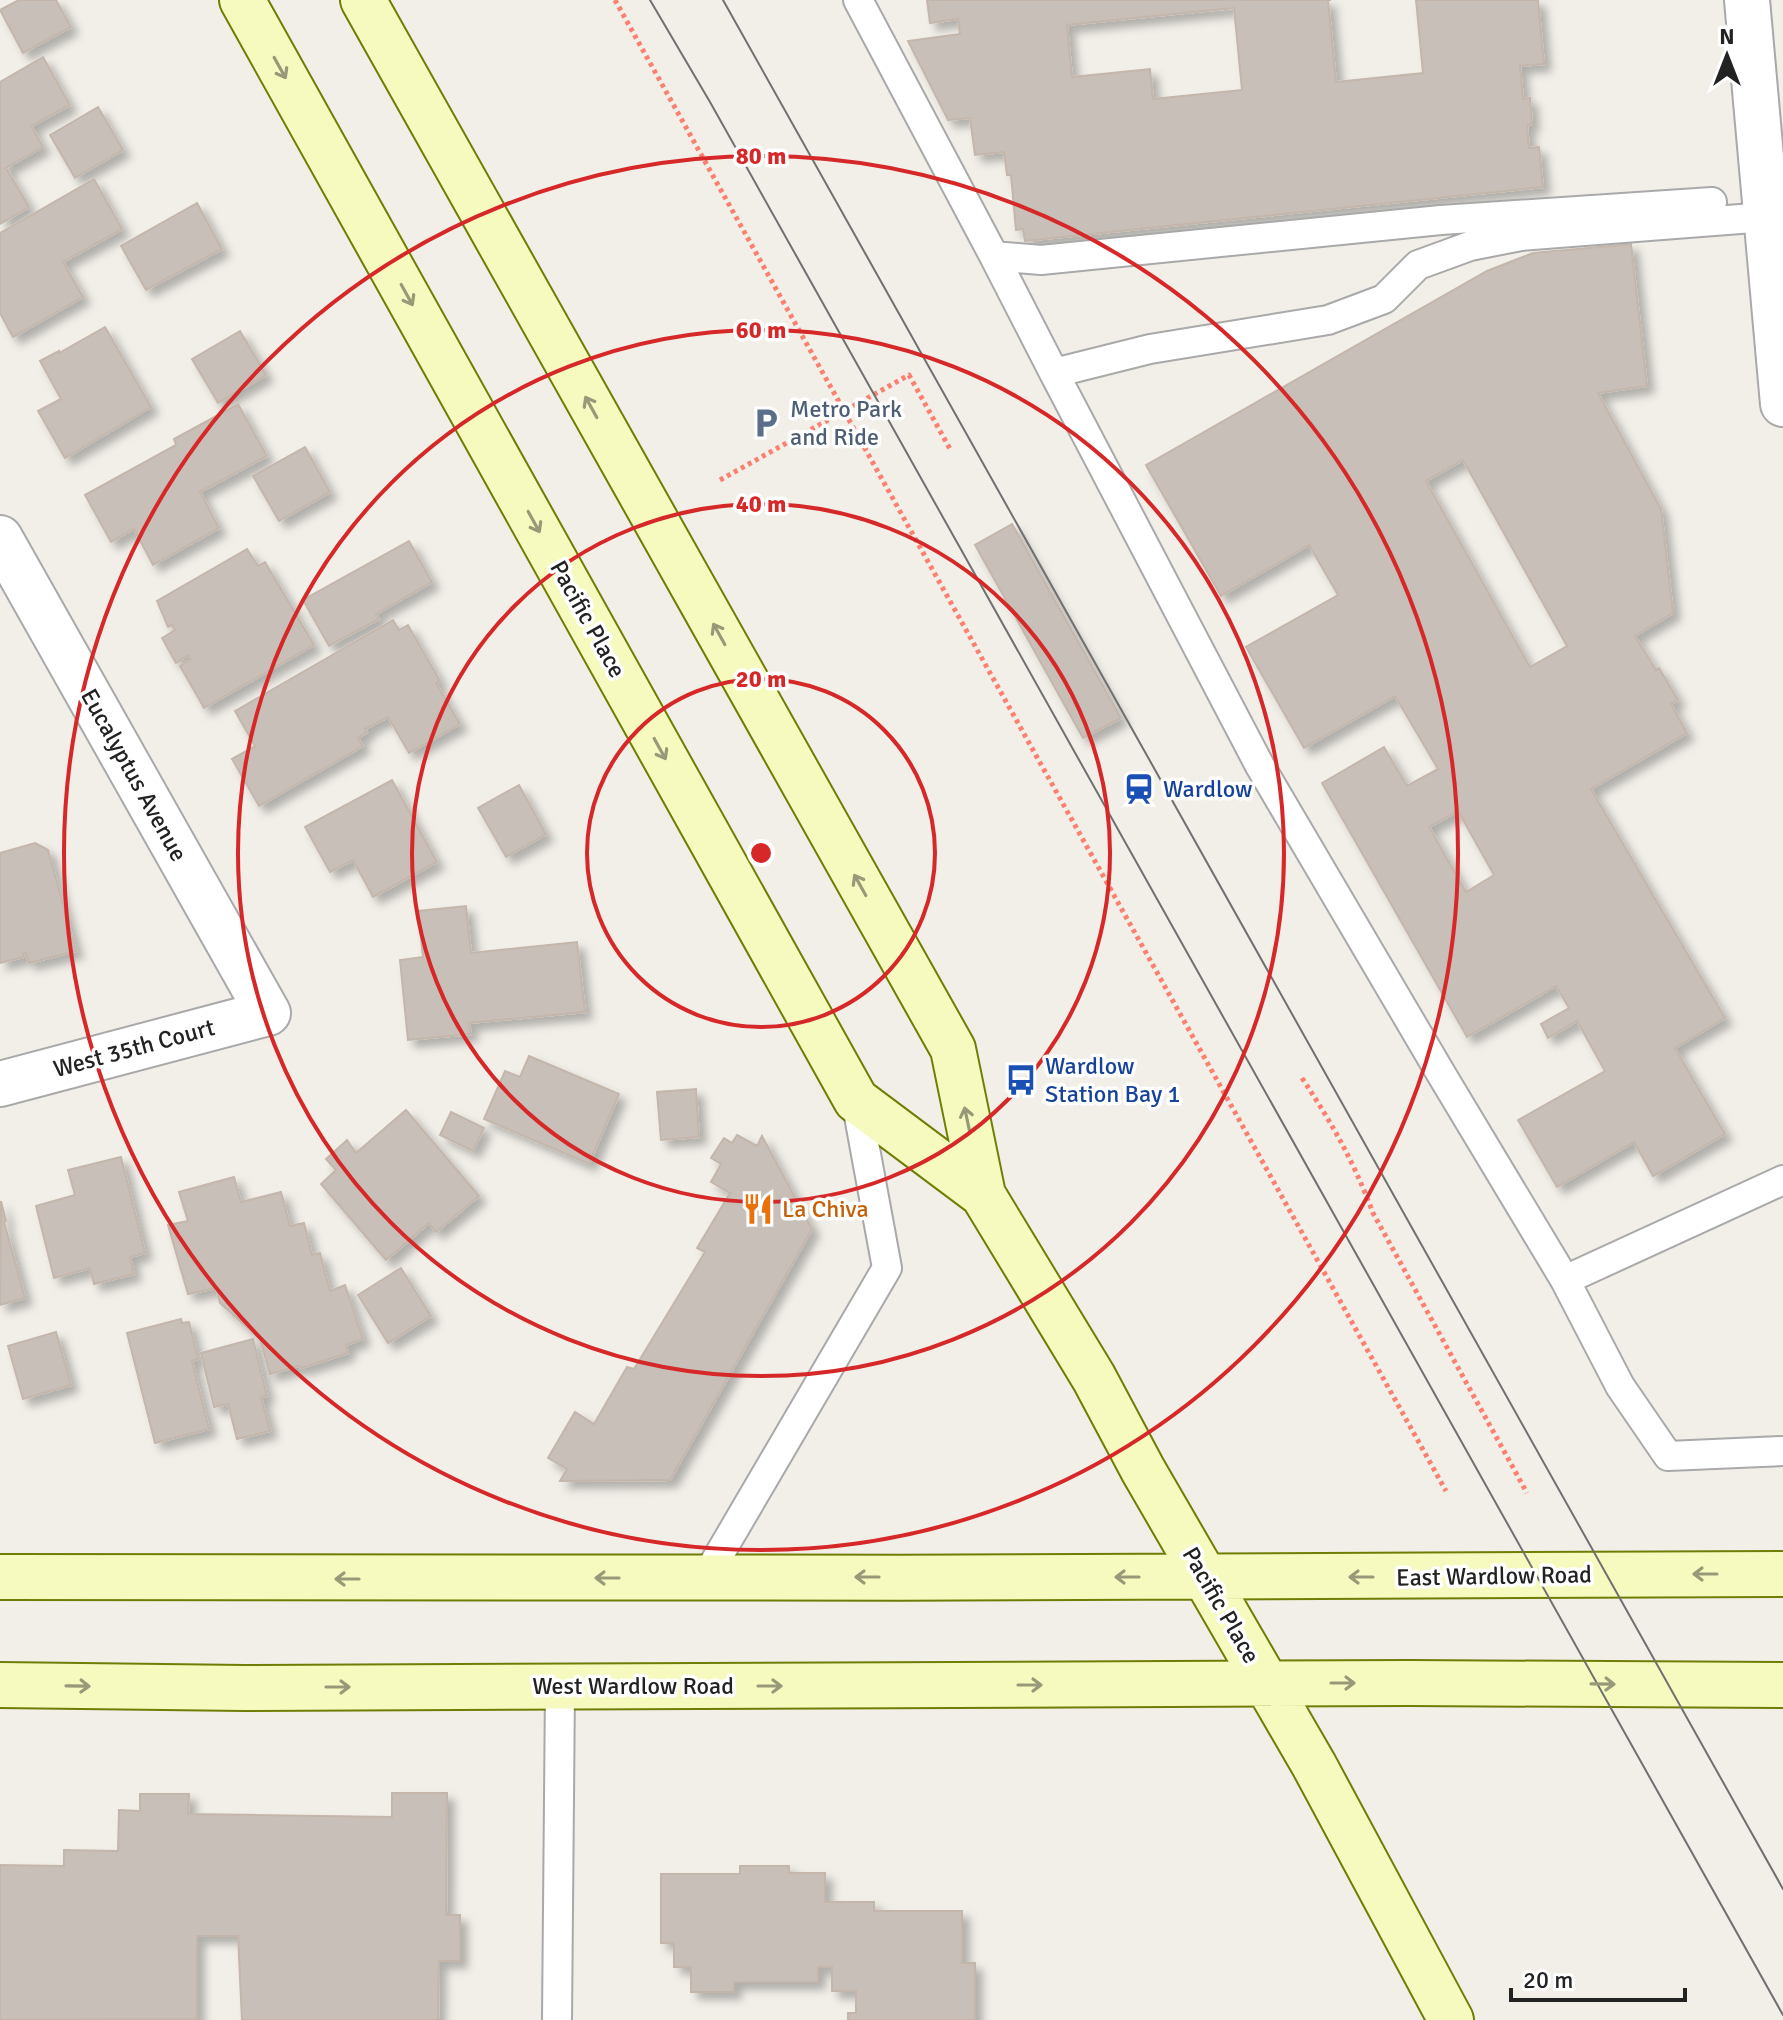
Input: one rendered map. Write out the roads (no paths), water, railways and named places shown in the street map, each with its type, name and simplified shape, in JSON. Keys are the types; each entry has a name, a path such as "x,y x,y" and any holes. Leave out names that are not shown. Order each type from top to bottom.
{"main road":[{"name":"Pacific Place","path":"242,0 856,1100 983,1195"},
{"name":"Pacific Place","path":"363,0 953,1049 983,1195 1094,1378 1265,1684 1314,1765 1451,2020"},
{"name":"East Wardlow Road","path":"1205,1576 1783,1574"},
{"path":"0,1577 1205,1576"},
{"path":"1265,1684 1783,1685"},
{"name":"West Wardlow Road","path":"0,1685 560,1687 1265,1684"}],"street":[{"path":"1747,0 1783,404"},
{"name":"Eucalyptus Avenue","path":"0,538 268,1013"},
{"name":"West 35th Court","path":"0,1084 268,1013"}],"lane":[{"path":"858,0 1260,766 1565,1280 1620,1386 1668,1456 1783,1451"},
{"path":"994,256 1041,260 1441,220 1765,208"},
{"path":"1054,373 1150,349 1328,320 1384,299 1418,265 1470,246 1521,236 1765,208"},
{"path":"706,1577 887,1268 856,1100"},
{"path":"1565,1280 1783,1180"},
{"path":"557,2020 560,1687"}],"tram line":[{"path":"650,0 1783,2015"},
{"path":"723,0 1783,1889"}],"place":[{"name":"Metro Park and Ride","path":"766,423"},
{"name":"Wardlow","path":"1139,789"},
{"name":"Wardlow Station Bay 1","path":"1021,1080"},
{"name":"La Chiva","path":"758,1209"}]}
